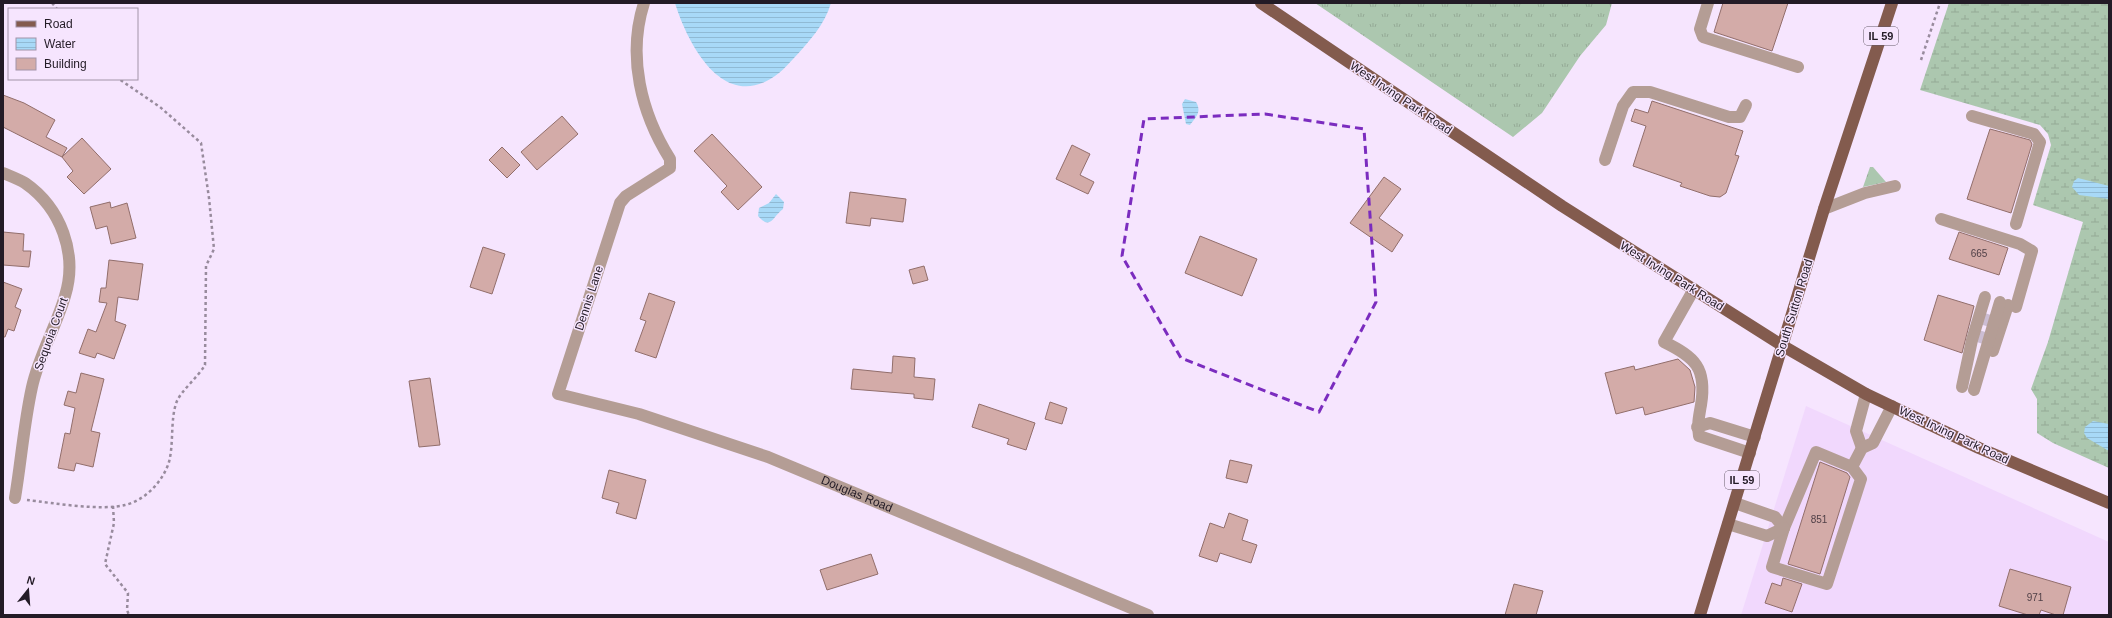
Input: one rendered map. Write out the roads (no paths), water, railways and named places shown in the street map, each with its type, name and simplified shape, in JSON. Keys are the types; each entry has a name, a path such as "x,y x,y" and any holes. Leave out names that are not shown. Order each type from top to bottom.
{"main road":[{"name":"West Irving Park Road","path":"1261,3 1562,206 1783,346 1866,394 1979,448 2109,503"},
{"name":"South Sutton Road","path":"1700,615 1824,209 1892,3"}],"street":[{"name":"Dennis Lane","path":"558,394 620,203 631,192 670,168 670,160 645,111 636,56 638,23 644,3"},
{"path":"1708,3 1700,29 1703,37 1798,67"},
{"path":"1605,160 1623,106 1633,92 1650,92 1729,118 1740,117 1746,105"},
{"path":"1972,116 2034,134 2040,142 2016,224"},
{"name":"Sequoia Court","path":"3,172 25,183 43,200 58,219 66,238 69,268 66,295 32,387 16,498"},
{"path":"1824,209 1865,193 1895,186"},
{"path":"1941,219 2020,244 2032,251 1999,304 1972,340 1971,389"},
{"path":"1694,289 1664,342 1685,353 1697,364 1703,376 1703,392 1697,427 1699,436 1750,453"},
{"path":"1971,389 1999,304"},
{"path":"1971,389 1980,343"},
{"name":"Douglas Road","path":"558,394 639,414 768,456 1148,615"},
{"path":"1862,448 1856,431 1866,394"},
{"path":"1852,466 1862,448 1873,443 1892,406"},
{"path":"1697,427 1710,423 1754,437"},
{"path":"1816,452 1852,466 1860,479 1827,584 1772,568 1784,528 1816,452"},
{"path":"1735,503 1775,517 1784,528"},
{"path":"1728,524 1767,536 1784,528"}],"water":[{"path":"675,3 831,3 825,18 816,32 783,70 760,84 742,86 726,81 712,70 699,55 689,38"},
{"path":"1185,99 1196,102 1198,106 1198,114 1190,125 1186,124 1182,104"},
{"path":"2078,178 2109,186 2109,199 2079,195 2072,187 2074,181"},
{"path":"776,194 784,202 783,209 772,221 766,222 758,216 759,208 769,203"},
{"path":"2093,421 2109,424 2109,451 2087,438 2084,433 2085,427"}],"tunnel":[{"path":"1980,343 1990,311"}]}
